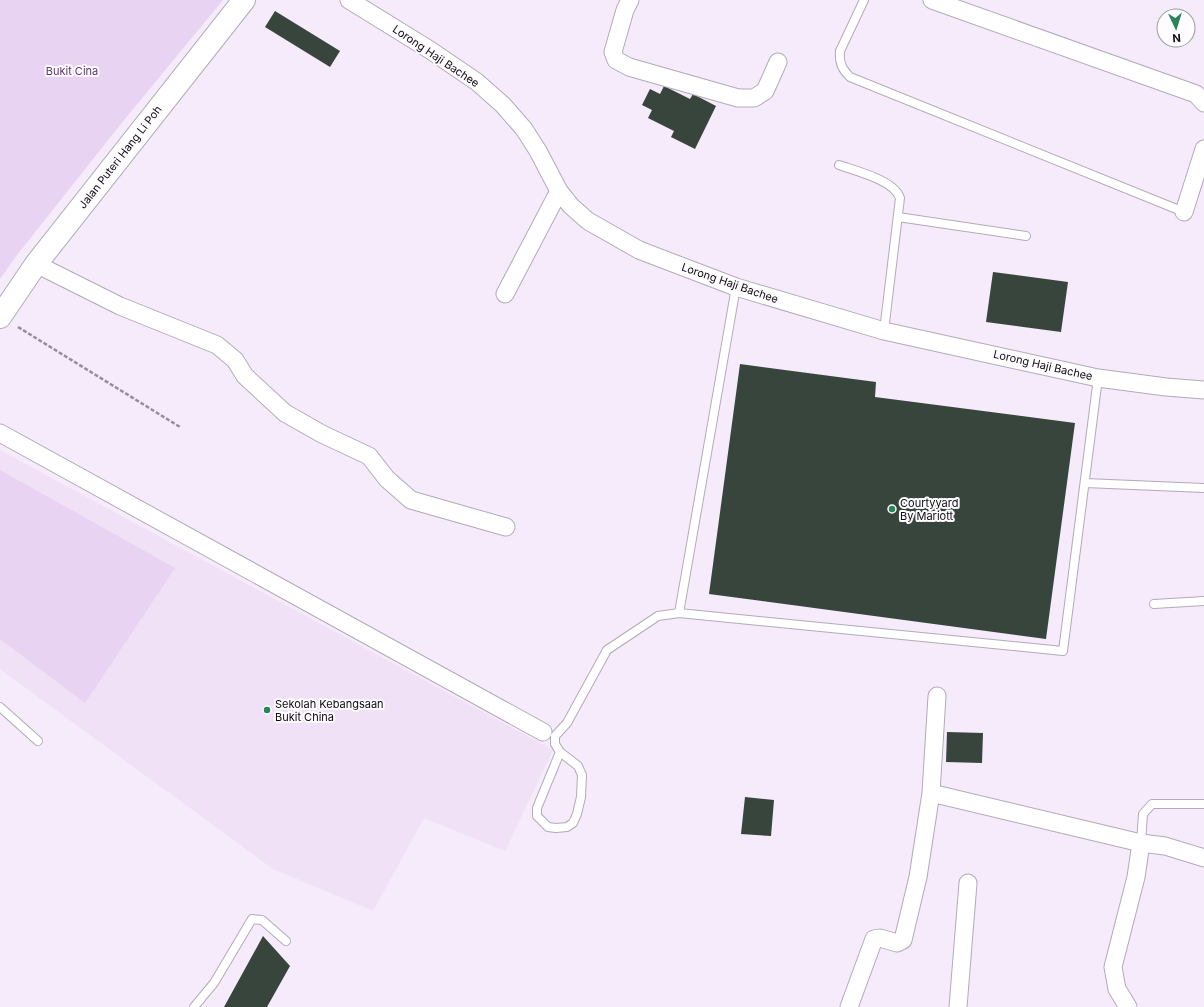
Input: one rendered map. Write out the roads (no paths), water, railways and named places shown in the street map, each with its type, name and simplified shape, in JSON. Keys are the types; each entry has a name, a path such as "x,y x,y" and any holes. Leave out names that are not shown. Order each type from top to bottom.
{"main road":[{"name":"Jalan Puteri Hang Li Poh","path":"0,317 36,264 244,0"}],"street":[{"name":"Lorong Haji Bachee","path":"349,0 430,50 471,78 503,105 524,129 538,151 559,192 571,206 588,221 639,250 736,287 884,331 1098,378 1166,387 1204,390"},
{"path":"630,0 625,10 613,52 616,60 629,67 738,98 754,98 765,91 778,62"},
{"path":"932,0 958,4 1196,94 1204,103"},
{"path":"1184,212 1204,149"},
{"path":"505,294 559,192"},
{"path":"36,264 120,306 216,345 235,360 246,376 285,413 322,434 369,456 387,479 411,500 506,527"},
{"path":"0,433 543,732"},
{"path":"849,1007 874,939 880,938 897,943 903,940 918,877 931,792 936,696"},
{"path":"931,792 1141,843 1165,846 1204,858"},
{"path":"1128,1007 1117,989 1113,967 1136,877 1141,843"},
{"path":"958,1007 968,883"}],"lane":[{"path":"864,0 840,51 842,69 850,77 1184,212"},
{"path":"839,165 888,183 898,191 900,198 884,331"},
{"path":"898,217 1026,236"},
{"path":"679,613 736,287"},
{"path":"560,752 538,808 537,816 548,827 556,828 567,827 573,823 581,797 582,775 578,766 560,752 555,744 555,736 567,723 607,650 658,616 679,613 1063,650 1098,378"},
{"path":"1085,483 1204,488"},
{"path":"1154,604 1204,601"},
{"path":"0,707 38,741"},
{"path":"1141,843 1143,814 1152,804 1204,804"},
{"path":"194,1007 214,983 252,918 262,920 286,941"}],"place":[{"name":"Courtyyard By Mariott","path":"892,509"},
{"name":"Sekolah Kebangsaan Bukit China","path":"267,710"}],"park label":[{"name":"Bukit Cina","path":"72,71"}]}
